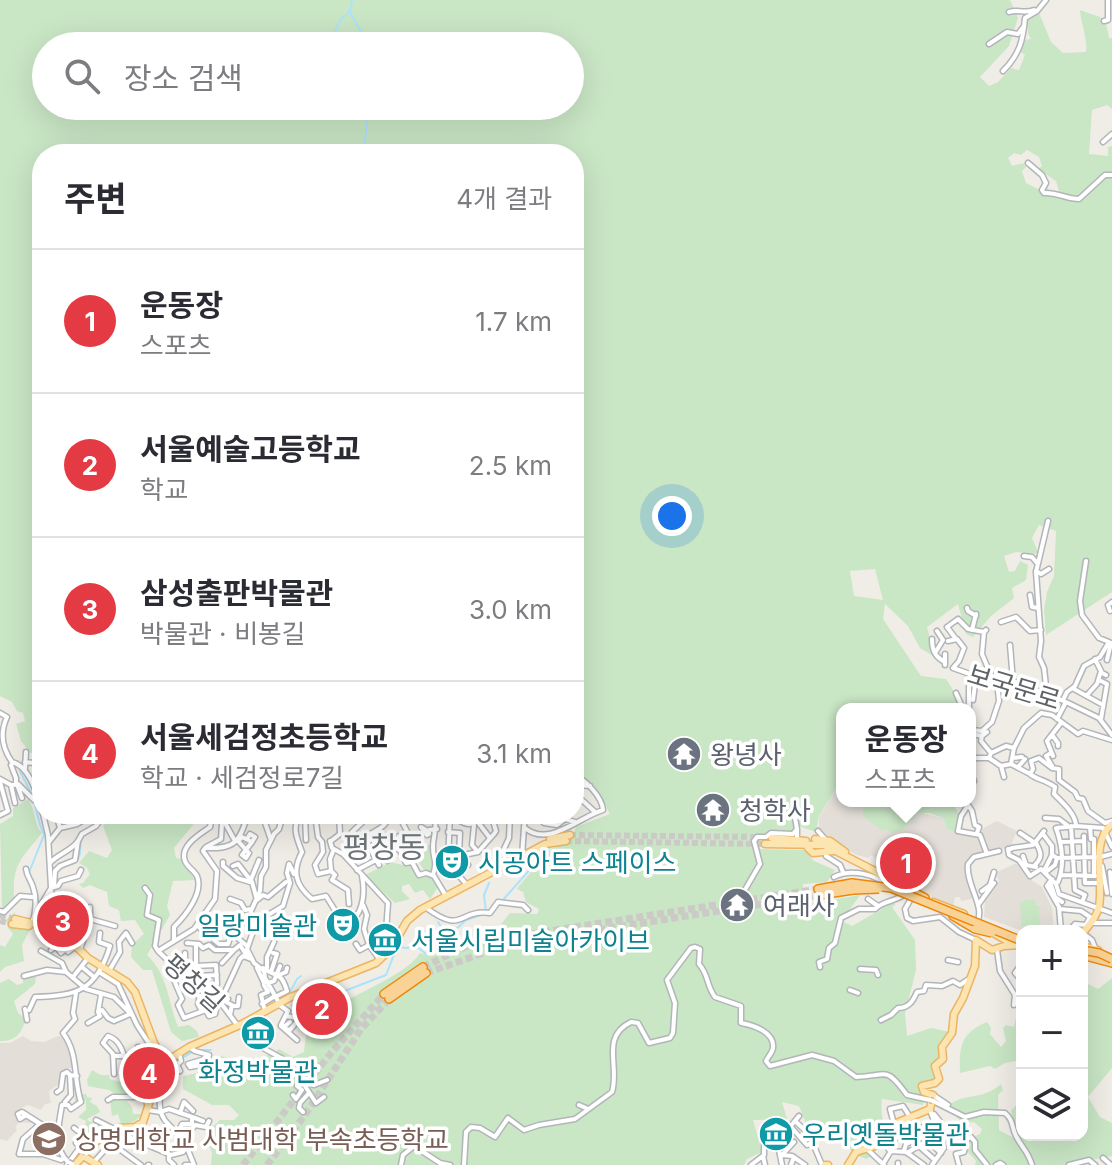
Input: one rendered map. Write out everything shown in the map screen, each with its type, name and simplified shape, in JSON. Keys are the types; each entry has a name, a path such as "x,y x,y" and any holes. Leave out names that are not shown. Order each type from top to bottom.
{"highway":[{"path":"852,887 896,893 1014,943"},
{"path":"819,892 852,887 891,888 981,925"},
{"path":"909,894 947,908 969,926 1014,943"},
{"path":"930,902 1014,943"},
{"path":"1088,952 1099,953 1112,961"},
{"path":"386,997 425,970"}],"main road":[{"path":"1088,925 1108,893 1098,878 1098,857 1111,826"},
{"path":"816,835 830,841 909,894 947,908 1014,943"},
{"path":"157,1082 180,1055 240,1025 277,1000 382,959 406,922 425,907 549,840 568,838"},
{"path":"772,838 823,843 864,862 909,894"},
{"path":"765,844 818,844 846,854"},
{"path":"808,848 813,853 824,850 846,854"},
{"path":"55,925 13,922 32,923 55,925 88,958 104,970 121,977 134,990 154,1043 167,1067"},
{"path":"848,1165 854,1154 884,1143 888,1134 930,1109 932,1099 922,1086 939,1079 935,1066 943,1059 942,1047 952,1033 954,1014 973,971 976,940 987,947 1014,943"},
{"path":"1088,951 1096,950 1112,961"},
{"path":"154,1043 170,1053 191,1049"},
{"path":"70,1163 112,1132 136,1129 153,1110 158,1064 154,1043"},
{"path":"85,1154 93,1164"},
{"path":"85,1154 93,1164"}],"street":[{"path":"1003,71 1019,52 1025,18 1037,11 1046,0"},
{"path":"1108,0 1108,17"},
{"path":"1009,12 1037,11"},
{"path":"989,44 1003,33 1018,34 1024,26"},
{"path":"1103,142 1112,134"},
{"path":"1028,163 1042,175 1046,183 1042,190 1044,193 1053,192 1067,199 1079,199 1105,175 1112,175"},
{"path":"1047,695 1046,676 1039,653 1041,630 1036,571 1048,521"},
{"path":"1024,556 1030,556 1037,563"},
{"path":"1086,561 1080,601 1082,615 1099,638 1108,641"},
{"path":"1036,571 1041,574 1049,569"},
{"path":"1030,595 1032,607 1038,609"},
{"path":"1111,610 1108,605 1112,602"},
{"path":"967,608 976,615 972,630 985,631 979,651 993,680"},
{"path":"1006,611 1011,619"},
{"path":"1001,622 1018,618 1028,630 1041,630"},
{"name":"보국문로","path":"972,630 964,627 958,619 947,627 953,642 963,646 964,652 953,668 993,680 1013,681 1064,702 1101,719 1112,738"},
{"path":"935,653 943,640 937,631"},
{"path":"932,639 935,653"},
{"path":"1052,768 1046,756 1052,754 1047,741 1059,721 1067,692 1073,688 1084,666 1101,656 1108,641"},
{"path":"1107,660 1108,641"},
{"path":"1010,645 1013,681"},
{"name":"보국문로","path":"935,653 945,664 945,654"},
{"path":"1032,655 1039,653"},
{"path":"1004,659 1012,659"},
{"path":"1087,695 1103,673 1095,659"},
{"path":"968,703 976,676"},
{"path":"976,758 984,751 984,733 992,722 1003,679"},
{"path":"1099,680 1107,685 1101,719"},
{"path":"1081,691 1087,682"},
{"path":"1073,688 1103,705"},
{"path":"971,690 973,700"},
{"path":"956,693 960,703"},
{"path":"0,713 7,717 3,730 5,751 12,762 25,770 32,783"},
{"path":"1012,761 1021,732 1041,713 1078,734 1083,731 1112,738"},
{"path":"1052,735 1058,746"},
{"path":"983,744 988,756 1001,766 1004,777"},
{"path":"976,758 988,756 1006,746 1014,748"},
{"path":"25,770 26,752"},
{"path":"981,764 988,756"},
{"path":"1001,766 1024,758 1018,767"},
{"path":"1030,774 1033,769 1031,761 1039,758 1052,768 1059,769 1059,780 1083,799 1088,811 1111,826"},
{"path":"1012,761 1036,779 1046,780 1055,787"},
{"path":"25,762 32,763"},
{"path":"11,765 16,778 12,792 15,803"},
{"path":"0,814 8,811 0,780 15,785 32,798"},
{"path":"584,782 604,806 603,810 584,818"},
{"path":"1061,782 1055,787 1054,794 1076,819 1071,825 1075,890 1085,895 1082,902"},
{"path":"15,785 22,798"},
{"path":"584,786 590,787"},
{"path":"2,795 12,792"},
{"path":"584,802 595,812"},
{"path":"965,807 958,831 977,833"},
{"path":"969,807 986,854"},
{"path":"795,818 797,839"},
{"path":"1045,818 1059,819 1071,825"},
{"path":"45,824 49,842 55,925"},
{"path":"59,824 60,828"},
{"path":"49,842 60,828 77,824"},
{"path":"50,863 59,854 72,849 82,834 95,824"},
{"path":"174,940 174,927 185,916 198,887 196,875 185,863 185,854 194,837 211,824"},
{"path":"205,848 221,839 224,824"},
{"path":"226,824 237,841 247,848"},
{"path":"237,841 244,824"},
{"path":"264,824 271,840"},
{"path":"257,900 252,882 280,824"},
{"path":"294,874 295,863 302,852 297,842 296,824"},
{"path":"305,824 306,840"},
{"path":"316,824 323,852 316,861 315,871 320,875 331,871"},
{"path":"322,842 340,834 339,824"},
{"path":"343,854 352,832 360,824"},
{"path":"343,854 362,854 367,836 387,824"},
{"path":"403,824 416,841"},
{"path":"436,824 434,876 446,896"},
{"path":"449,824 448,863 467,885"},
{"path":"475,824 472,845 478,852"},
{"path":"476,824 490,838"},
{"path":"459,856 478,852 496,831 494,824"},
{"path":"506,864 503,851 509,838 510,824"},
{"path":"522,856 525,824"},
{"path":"525,828 533,834 552,834 571,824"},
{"path":"963,833 964,824"},
{"path":"1045,872 1057,857 1061,842 1056,828 1071,825 1111,826"},
{"path":"1111,826 1112,847"},
{"path":"1090,827 1108,893"},
{"path":"429,832 437,829"},
{"path":"746,888 760,864 755,839 771,833 793,834 797,829"},
{"path":"448,832 460,833 459,856 468,865"},
{"path":"1010,849 1009,855 1019,860 1030,876 1041,858 1039,849 1020,833"},
{"path":"981,925 979,907 968,876 968,864 974,857 1027,846 1035,843 1043,833 1057,857 1061,875"},
{"path":"816,835 842,847 846,854"},
{"path":"387,861 388,855 396,848 399,836"},
{"path":"205,848 227,851 242,837 250,840 248,856 262,860"},
{"path":"371,850 375,841 381,839 384,846 390,840 406,863 412,862 419,875 434,876"},
{"path":"783,839 825,839"},
{"path":"1061,842 1084,839 1085,883 1098,878"},
{"path":"460,840 472,840"},
{"path":"53,888 58,867 77,858 78,841"},
{"path":"330,841 334,849 343,854 388,903 386,932 376,947 382,959"},
{"path":"1039,849 1052,846"},
{"path":"357,870 377,862 371,850 364,847"},
{"name":"평창길","path":"158,951 197,925 215,899 217,871 204,853 205,848"},
{"path":"334,849 330,859 331,871 335,875 332,880 348,890 349,904"},
{"path":"435,854 442,854"},
{"path":"1057,857 1084,858 1112,854"},
{"path":"826,856 840,865 843,872"},
{"path":"1023,856 1026,865 1045,872 1059,894 1112,913"},
{"path":"257,900 262,860"},
{"path":"223,862 223,866 237,878 252,882"},
{"path":"233,866 238,864 252,882"},
{"path":"253,929 258,928 263,918 283,906 290,883 287,873 289,864 302,890 315,899 326,896 344,921 357,918 362,902 362,876"},
{"path":"26,869 37,912"},
{"path":"434,876 439,869"},
{"path":"32,923 53,888 61,881 78,876 81,870"},
{"path":"834,877 843,872 875,877 891,889 909,894"},
{"path":"979,907 984,907 994,872"},
{"path":"1108,893 1112,884 1110,872"},
{"path":"1053,883 1061,875 1098,878"},
{"path":"252,961 247,946 253,929 251,910 263,895 268,897 286,882"},
{"path":"986,896 994,883"},
{"path":"1053,883 1055,897 1062,902"},
{"path":"1053,883 1061,925"},
{"name":"평창길","path":"145,888 150,895 147,915 159,920 155,946 158,951 192,982 200,983 218,1000 252,1042 283,1059 305,1079"},
{"path":"973,890 986,896"},
{"path":"820,967 819,962 827,959 829,948 835,943 841,918 859,909 871,910 909,894"},
{"path":"909,894 905,908 907,918 913,921 940,917 959,932 976,940"},
{"path":"1,913 20,896 34,899"},
{"path":"230,899 263,918"},
{"path":"868,899 878,906"},
{"path":"362,902 367,915 364,929 369,945 382,959"},
{"path":"425,907 451,923 482,912 490,913 498,902 523,905 528,910"},
{"path":"67,938 54,948 61,953 66,949 68,952 78,948 90,919 90,907"},
{"path":"1060,909 1084,913 1090,917 1087,925"},
{"path":"90,919 115,926"},
{"path":"197,925 203,931 216,919 222,922 224,931 214,936 214,940 219,944 228,944 234,935 247,946"},
{"path":"234,923 247,923 253,929"},
{"path":"1088,928 1112,923"},
{"path":"100,933 99,942 110,946 104,970"},
{"path":"27,1020 27,1010 35,997 76,993 120,952 119,942 126,933 132,943"},
{"path":"1088,934 1096,950"},
{"path":"274,942 267,957 287,991 277,1000"},
{"path":"187,943 203,948 209,945 215,950 234,950"},
{"path":"1014,943 1000,971 1015,995 1014,1005"},
{"path":"196,944 196,976 189,993 218,1000"},
{"path":"356,944 360,950 369,945"},
{"path":"222,963 240,945 264,971 268,992 261,995 263,1008"},
{"path":"464,1165 466,1132 471,1127 480,1128 495,1137 508,1118 524,1130 575,1119 613,1089 614,1036 621,1027 631,1022 638,1023 649,1043 671,1036 675,1003 667,980 672,970 695,947 701,951 699,964 708,974 708,984 715,997 741,1006 741,1023 755,1025 769,1035 773,1046 766,1062 770,1066 812,1055 834,1061 858,1077 877,1073 890,1076 899,1081 907,1095 947,1103 949,1108"},
{"path":"41,951 62,963 66,972"},
{"path":"185,953 185,967"},
{"path":"266,983 274,981 277,954 273,953"},
{"path":"176,955 171,973 181,994 178,1005 184,1018 206,1010 209,1016 215,1014 218,1000 243,956 274,973 286,972 287,968"},
{"path":"73,977 88,958"},
{"path":"948,960 958,962"},
{"path":"175,967 216,965 217,984 200,983"},
{"path":"274,973 280,966"},
{"path":"82,967 94,977"},
{"path":"860,969 876,970 878,975"},
{"path":"24,976 47,970 66,972 84,988 116,999 148,1042 154,1043"},
{"path":"104,970 118,984 129,1013"},
{"path":"196,976 217,975"},
{"path":"919,983 942,986 953,981 960,985 968,980"},
{"path":"1010,984 1016,982"},
{"path":"266,983 280,1007 288,1009 281,1027 297,1040"},
{"path":"881,1020 898,1008 907,1007 915,1000 917,992 924,991 926,985"},
{"path":"125,999 134,990"},
{"path":"850,990 858,993"},
{"path":"62,1104 71,1109 80,1104 74,1055 63,1035 75,1019 76,993"},
{"path":"88,1023 100,1016 101,995"},
{"path":"200,996 198,1004 202,1011"},
{"name":"평창길","path":"228,999 226,1002 238,1006 239,997"},
{"name":"평창길","path":"230,1015 232,1006"},
{"path":"98,1012 102,1010 114,1021 129,1013"},
{"path":"286,1016 306,1020"},
{"path":"286,1016 281,1025 290,1024"},
{"path":"135,1021 144,1018"},
{"path":"114,1074 113,1056 103,1043 108,1036 114,1037 120,1044 131,1080 141,1083"},
{"path":"138,1047 145,1097 153,1110 185,1142 190,1165"},
{"path":"191,1049 209,1055 188,1064 190,1067 200,1065"},
{"path":"180,1055 177,1065 180,1071"},
{"path":"113,1056 137,1056"},
{"path":"153,1110 167,1067"},
{"path":"56,1134 62,1104 56,1091 61,1089 63,1074 67,1072 77,1076"},
{"path":"62,1104 71,1095 70,1075"},
{"path":"305,1079 314,1085 327,1080"},
{"path":"294,1091 305,1079"},
{"path":"305,1079 305,1086 316,1103 324,1097"},
{"path":"303,1112 299,1108 300,1103 309,1093"},
{"path":"108,1100 113,1097 145,1097"},
{"path":"932,1099 965,1117 984,1112 1005,1113 1013,1122 1017,1138 1027,1149 1032,1165"},
{"path":"178,1132 182,1124 192,1124 192,1114 186,1100 180,1113"},
{"path":"930,1109 941,1103"},
{"path":"579,1105 588,1109"},
{"path":"897,1130 890,1109 903,1106 912,1120"},
{"path":"96,1120 112,1132 170,1153 181,1153 195,1125 206,1127 206,1121 192,1114 169,1109 153,1110"},
{"path":"930,1109 950,1134"},
{"path":"919,1146 933,1163 941,1153 943,1145 930,1109"},
{"path":"22,1112 18,1114 20,1119 26,1115 56,1134 70,1163"},
{"path":"557,1122 560,1114"},
{"path":"777,1140 797,1118 813,1143 817,1159 825,1165"},
{"path":"42,1125 23,1139 19,1154 43,1154 70,1163"},
{"path":"926,1126 926,1138 919,1146 906,1152 891,1151 884,1143 897,1130 908,1133 926,1126"},
{"path":"791,1127 807,1145 813,1143"},
{"path":"804,1128 810,1127 820,1133"},
{"path":"74,1128 82,1134 76,1143 85,1154"},
{"path":"136,1129 147,1140 170,1153"},
{"path":"136,1129 162,1144"},
{"path":"70,1163 86,1139 112,1132"},
{"path":"908,1133 910,1142"},
{"path":"765,1165 764,1140 769,1137 777,1140"},
{"path":"959,1165 956,1154 964,1152 967,1139 971,1137 975,1150 987,1165"},
{"path":"926,1138 941,1153"},
{"path":"924,1165 906,1152 905,1145 926,1138"},
{"path":"777,1140 782,1165"},
{"path":"781,1156 794,1142"},
{"path":"93,1164 111,1143 141,1165"},
{"path":"401,1165 401,1157 412,1146 420,1148 440,1163 450,1165"},
{"path":"867,1148 883,1164 891,1151"},
{"path":"170,1153 169,1160 174,1165"},
{"path":"751,1165 763,1156"},
{"path":"781,1156 794,1157 805,1165"},
{"path":"791,1165 794,1157"},
{"path":"1103,1158 1112,1163"},
{"path":"1070,1165 1090,1160 1095,1165"},
{"path":"996,1165 1003,1165"}],"shaded area":[{"path":"836,789 836,807 863,807 886,829 901,831 918,813 923,813 943,818 947,829 958,834 978,834 984,852 971,858 966,868 973,894 971,899 961,901 960,897 955,897 953,908 918,893 881,868 883,863 871,855 868,858 857,855 826,839 819,830 819,817"},
{"path":"997,821 1017,831 1010,847 988,852 980,830"},
{"path":"1019,862 1033,881 1042,887 1052,908 1053,925 1016,925 1016,929 984,917 985,901 999,881 995,873"},
{"path":"330,985 346,1001 342,1032 324,1027 317,1017 308,1016 290,1005 293,1000"},
{"path":"23,1036 31,1041 44,1042 58,1036 65,1037 73,1055 74,1067 66,1069 59,1084 49,1091 51,1103 45,1104 41,1110 28,1105 21,1108 36,1118 31,1123 19,1122 15,1128 17,1130 7,1141 0,1139 0,1043 10,1043"}],"green space":[{"path":"0,0 1010,0 1018,18 1009,46 980,77 989,86 998,82 1011,68 1019,70 1025,55 1021,52 1025,40 1031,39 1027,19 1039,13 1051,42 1063,53 1086,52 1080,10 1100,17 1103,24 1106,23 1109,38 1112,38 1112,109 1107,105 1092,110 1089,154 1108,156 1108,147 1112,146 1112,592 1046,635 1044,610 1054,576 1056,531 1039,525 1032,538 1039,554 1016,552 1004,556 1009,572 1015,571 1020,561 1028,565 1026,580 1012,588 1014,598 991,616 973,637 966,634 958,604 927,627 935,657 920,648 908,626 885,604 883,619 921,676 946,679 958,703 836,703 836,789 819,816 816,832 799,826 793,832 773,830 757,843 760,849 804,850 814,861 835,870 827,882 803,884 802,905 860,895 842,921 852,926 894,902 892,907 915,940 916,970 905,1014 907,1036 931,1028 950,1032 941,1058 931,1067 935,1080 922,1084 927,1095 923,1105 882,1099 884,1136 867,1159 855,1155 835,1132 811,1136 799,1106 782,1102 787,1119 753,1120 762,1152 747,1159 744,1165 211,1165 212,1153 205,1134 220,1120 234,1120 239,1115 229,1105 212,1105 183,1089 183,1076 197,1073 220,1056 251,1058 279,1049 293,1057 304,1052 308,1016 317,1016 324,1027 342,1032 346,1001 407,967 420,953 427,955 432,945 480,941 493,933 510,913 537,914 539,909 526,902 523,892 517,889 519,886 551,849 570,841 576,827 610,814 594,785 584,778 584,144 32,144 32,753 21,741 16,724 25,721 23,713 17,711 12,702 0,696","holes":["1027,150 1039,157 1042,166 1038,169 1056,181 1059,191 1052,192 1045,186 1040,190 1026,183 1023,163 1012,166 1008,158","875,569 883,600 854,596 850,571"]},
{"path":"28,799 32,807 32,824 37,824 42,833 20,862 14,897 2,909 0,824 13,816 13,808"},
{"path":"864,807 954,807 959,813 956,823 958,834 947,829 943,818 929,813 918,813 901,831 891,833 887,829 883,831 863,816"},
{"path":"194,824 174,848 176,858 182,859 195,880 173,881 167,906 170,915 147,955 163,980 178,1027 189,1025 199,1037 182,1041 171,1032 152,970 143,970 131,957 132,945 144,934 135,920 121,921 119,910 109,906 107,892 90,885 83,888 79,884 90,874 79,863 89,851 107,858 112,850 103,826"},
{"path":"413,839 431,846 438,887 430,899 423,890 415,893 409,884 402,886 402,891 410,899 395,903 365,875 391,862 406,866 413,864 418,877 429,877 407,846 406,841"},
{"path":"1035,900 1036,906 1039,906 1040,925 1022,925 1020,903"},
{"path":"15,912 14,924 31,928 22,945 24,961 5,967 0,972 0,945 5,947 13,934 6,920"},
{"path":"36,976 35,984 14,1001 18,1013 26,1019 22,1029 14,1038 0,1041 0,983 9,979 17,985 23,983 23,979"},
{"path":"1112,978 1112,1068 1088,1097 1088,984 1098,989"},
{"path":"1016,1018 1016,1061 995,1069 990,1066 960,1073 961,1048 972,1031 987,1022 991,1028 990,1034 1001,1047 1006,1041 1003,1028 1006,1025 1014,1027"},
{"path":"92,1070 128,1084 129,1089 123,1096 132,1107 133,1114 142,1114 140,1117 121,1124 118,1114 112,1116 110,1100 115,1094 88,1086 87,1080"},
{"path":"1001,1084 1003,1090 998,1095 999,1130 1012,1137 1016,1131 1016,1141 1088,1141 1088,1097 1100,1117 1112,1123 1112,1156 1063,1165 975,1165 976,1161 967,1151 968,1139 980,1134 982,1129 974,1122 958,1119 950,1104 987,1093"},
{"path":"86,1094 100,1112 87,1119 108,1129 86,1141 83,1133 86,1121 78,1117 86,1110 86,1100 71,1106 75,1095"},
{"path":"1016,1105 1016,1131 1011,1111"}],"waterway":[{"path":"352,0 350,12 361,32"},
{"path":"335,32 340,20 350,12"},
{"path":"364,144 367,120"},
{"path":"20,771 32,795"},
{"path":"28,875 44,835 40,824"},
{"path":"72,864 79,857 81,839"},
{"path":"502,901 549,848"},
{"path":"486,912 484,895 489,883"},
{"path":"438,922 443,930 454,931 466,920 481,915"},
{"path":"332,985 342,992 386,975 397,947 415,945 426,954 431,943 440,945 444,941"},
{"path":"280,998 290,992 301,976"},
{"path":"198,1050 211,1050"},
{"path":"166,1073 176,1060 191,1051"}],"tunnel":[{"path":"570,835 760,837"},
{"path":"566,841 765,844"},
{"path":"423,967 465,947 492,940 818,889"},
{"path":"426,973 509,944 820,895"},
{"path":"0,915 15,919"},
{"path":"0,921 12,924"},
{"path":"243,1165 331,1053 384,994"},
{"path":"267,1165 305,1115 361,1029 389,999"}],"place":[{"name":"왕녕사","path":"684,754"},
{"name":"청학사","path":"713,810"},
{"name":"시공아트 스페이스","path":"452,862"},
{"name":"운동장","path":"906,863"},
{"name":"여래사","path":"737,905"},
{"name":"삼성출판박물관","path":"63,921"},
{"name":"일랑미술관","path":"343,925"},
{"name":"서울시립미술아카이브","path":"385,940"},
{"name":"서울예술고등학교","path":"322,1009"},
{"name":"화정박물관","path":"258,1033"},
{"name":"서울세검정초등학교","path":"149,1073"},
{"name":"우리옛돌박물관","path":"776,1134"},
{"name":"상명대학교 사범대학 부속초등학교","path":"49,1139"}],"district":[{"name":"평창동","path":"384,847"}]}
